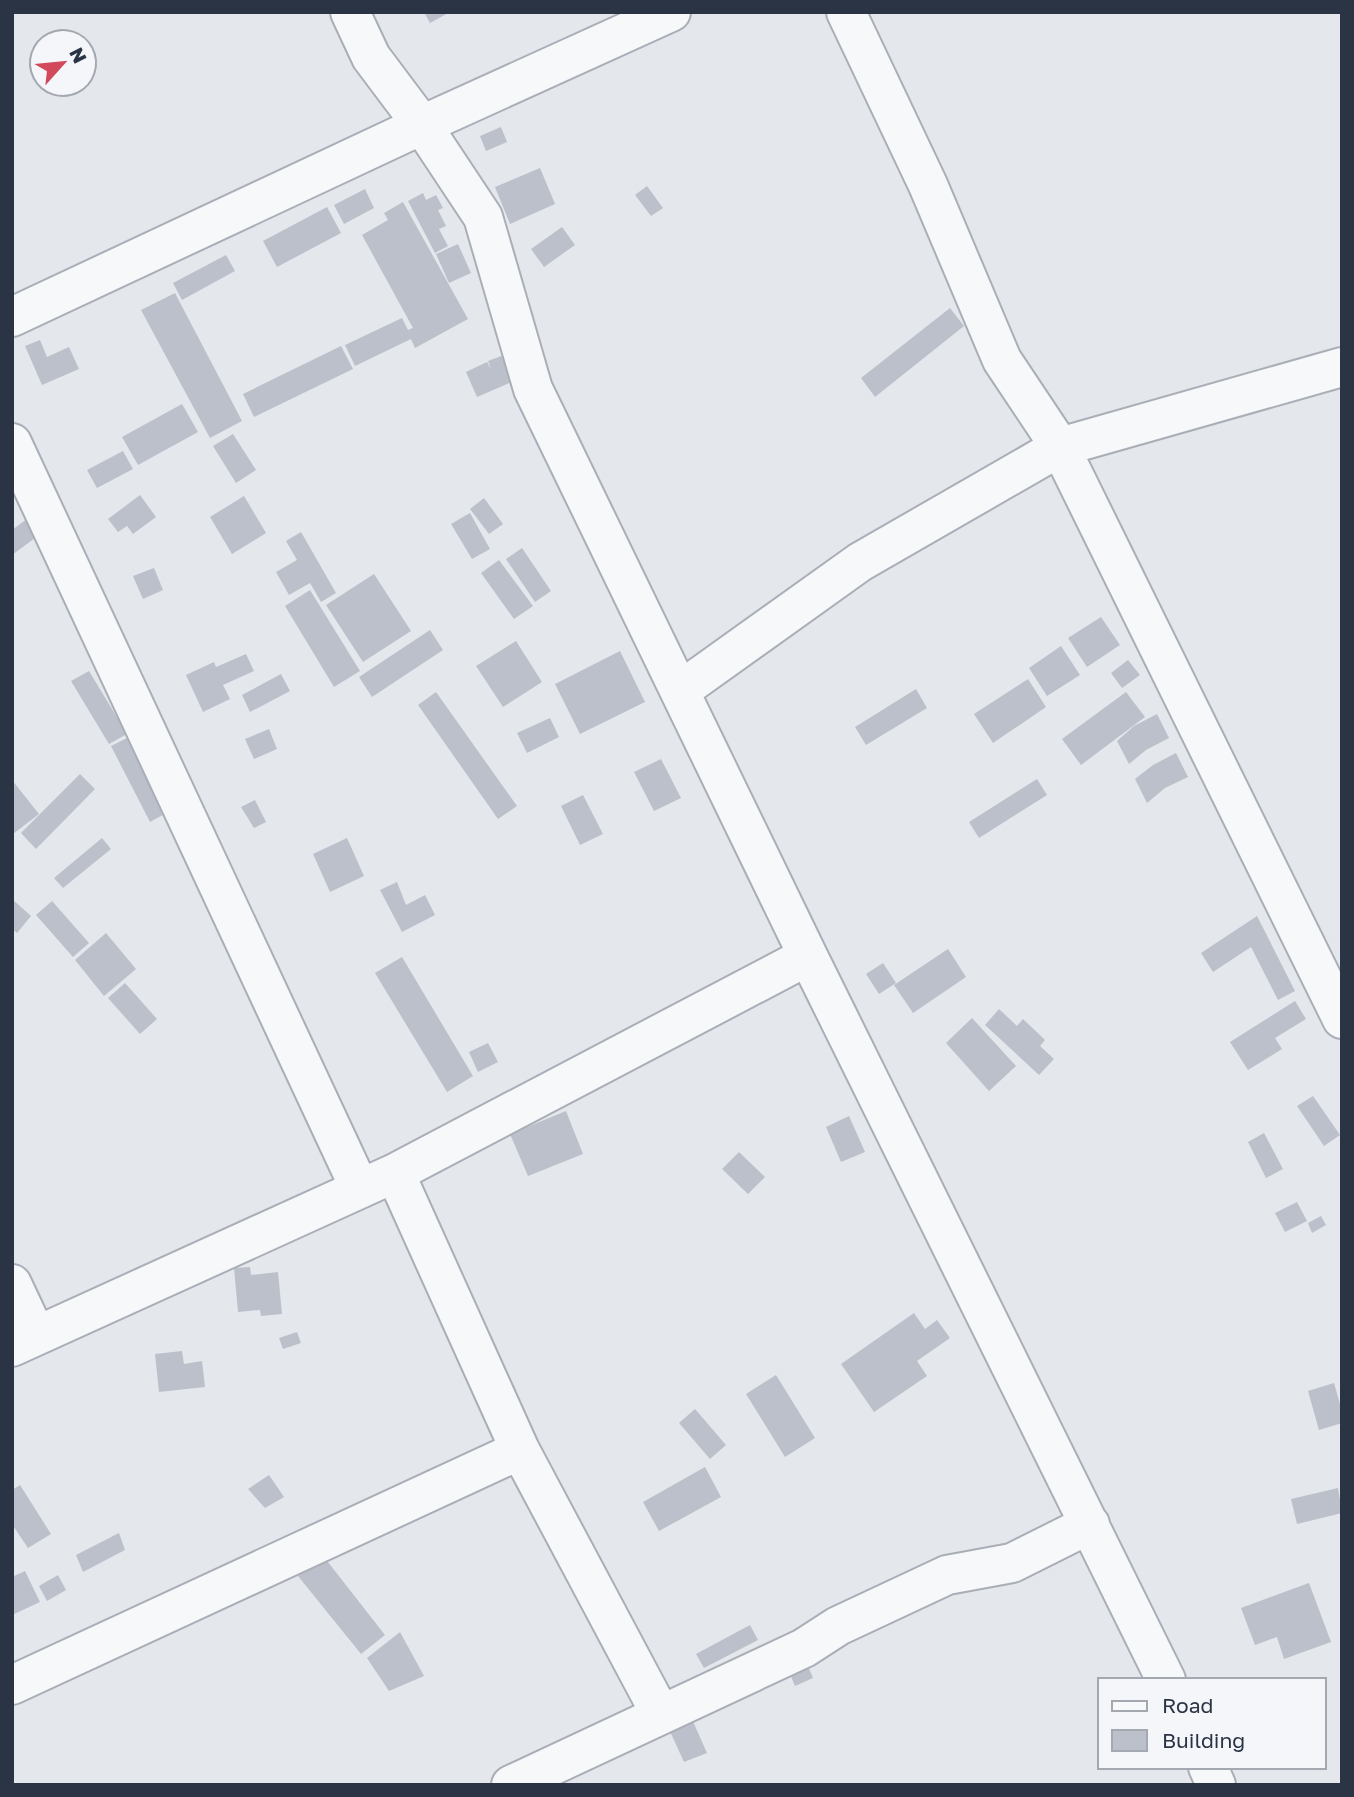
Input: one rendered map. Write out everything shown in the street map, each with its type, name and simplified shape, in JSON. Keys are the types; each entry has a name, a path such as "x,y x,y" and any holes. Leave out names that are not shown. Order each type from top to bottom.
{"street":[{"path":"350,12 371,57 422,125 484,217 533,389 808,956 1165,1678"},
{"path":"22,303 671,12"},
{"path":"846,12 928,185 1002,360 1060,447 1342,1019"},
{"path":"681,690 860,562 1060,447 1342,367"},
{"path":"12,443 360,1189"},
{"path":"12,1284 24,1341 395,1173 808,956"},
{"path":"395,1173 520,1450 660,1713"},
{"path":"12,1685 520,1450"},
{"path":"511,1785 660,1713 804,1648 838,1626 947,1575 1012,1563 1090,1524"},
{"path":"1209,1769 1216,1785"}],"building":[{"path":"424,12 450,12 430,23"},
{"path":"501,127 507,142 486,151 480,136"},
{"path":"540,168 555,204 510,224 495,187"},
{"path":"647,186 663,208 651,216 635,195"},
{"path":"365,189 374,208 344,224 334,205"},
{"path":"423,193 426,200 436,195 443,208 438,210 446,226 439,229 448,246 435,253 408,201"},
{"path":"403,202 468,319 415,348 411,339 355,366 345,345 402,318 408,330 413,328 362,235 388,220 384,213"},
{"path":"327,207 341,233 277,267 263,241"},
{"path":"562,227 575,245 544,267 531,249"},
{"path":"458,244 471,273 449,283 436,254"},
{"path":"226,255 235,271 182,300 173,283"},
{"path":"175,293 242,421 210,438 141,310"},
{"path":"950,308 964,326 875,397 861,378"},
{"path":"40,340 47,357 69,347 79,369 42,385 25,346"},
{"path":"341,346 353,369 254,417 243,394"},
{"path":"504,355 514,381 477,397 466,372 487,362 491,369 488,361"},
{"path":"182,404 198,432 138,465 122,437"},
{"path":"233,434 256,470 236,483 213,446"},
{"path":"123,451 133,469 97,488 87,470"},
{"path":"140,495 156,517 133,534 127,526 118,532 108,519"},
{"path":"244,496 266,533 232,554 210,517"},
{"path":"484,498 503,524 489,534 470,509"},
{"path":"470,513 490,549 472,559 451,524"},
{"path":"27,519 39,535 12,555 12,530"},
{"path":"301,532 336,593 321,602 310,583 289,595 276,572 297,560 286,541"},
{"path":"522,548 551,591 535,602 506,559"},
{"path":"499,560 533,606 514,619 481,573"},
{"path":"154,568 163,590 143,599 133,576"},
{"path":"374,574 411,631 363,662 326,605"},
{"path":"310,590 360,671 334,687 285,606"},
{"path":"1101,617 1120,645 1087,667 1068,638"},
{"path":"430,630 443,650 372,697 359,677"},
{"path":"516,641 542,682 503,707 476,666"},
{"path":"1061,646 1080,675 1047,696 1029,668"},
{"path":"620,651 645,702 580,734 555,684"},
{"path":"246,654 254,671 223,685 230,699 203,712 186,675 214,662 216,667"},
{"path":"1128,660 1140,675 1122,688 1111,673"},
{"path":"89,671 127,734 109,744 71,681"},
{"path":"281,674 290,691 250,712 242,695"},
{"path":"1028,679 1046,707 993,743 974,714"},
{"path":"916,689 927,708 866,745 855,727"},
{"path":"436,692 517,806 498,819 418,705"},
{"path":"1126,692 1145,717 1081,765 1062,739"},
{"path":"1157,714 1169,738 1146,750 1129,764 1117,741 1134,726"},
{"path":"550,718 559,737 527,753 517,733"},
{"path":"269,729 277,749 254,759 245,739"},
{"path":"131,736 170,811 150,822 111,746"},
{"path":"1176,753 1188,777 1165,788 1147,803 1135,779 1153,765"},
{"path":"661,759 681,798 654,811 634,772"},
{"path":"80,774 95,789 36,849 21,833"},
{"path":"1037,779 1047,795 979,838 969,822"},
{"path":"12,780 39,814 13,834 12,832"},
{"path":"583,795 603,834 580,845 561,806"},
{"path":"255,800 266,822 254,828 241,807"},
{"path":"102,838 111,849 63,888 54,878"},
{"path":"347,838 364,876 330,892 313,854"},
{"path":"397,882 406,905 425,895 435,915 402,932 380,890"},
{"path":"12,899 31,916 17,933 12,929"},
{"path":"52,901 89,943 73,957 36,915"},
{"path":"1257,916 1295,991 1278,1000 1251,947 1213,972 1201,953"},
{"path":"106,933 136,969 104,996 75,960"},
{"path":"948,949 966,977 913,1013 894,985"},
{"path":"402,957 473,1076 447,1092 375,973"},
{"path":"883,963 896,983 879,994 866,974"},
{"path":"125,983 157,1019 140,1034 108,998"},
{"path":"1295,1001 1306,1019 1275,1038 1282,1049 1248,1070 1230,1042"},
{"path":"999,1009 1017,1026 1023,1019 1045,1040 1040,1046 1054,1059 1039,1075 985,1025"},
{"path":"972,1018 1016,1066 989,1091 946,1043"},
{"path":"488,1043 498,1062 478,1072 469,1052"},
{"path":"1313,1096 1340,1135 1324,1146 1297,1106"},
{"path":"566,1111 583,1154 528,1176 510,1134"},
{"path":"849,1116 865,1152 841,1162 826,1127"},
{"path":"1264,1133 1283,1169 1266,1178 1248,1142"},
{"path":"739,1152 765,1177 748,1194 722,1169"},
{"path":"1297,1202 1307,1221 1285,1232 1275,1213"},
{"path":"1321,1216 1326,1225 1312,1233 1308,1223"},
{"path":"250,1267 251,1275 278,1272 282,1314 261,1316 260,1310 238,1312 234,1268"},
{"path":"914,1313 925,1329 937,1320 950,1338 917,1361 927,1376 874,1412 841,1364"},
{"path":"297,1332 301,1343 283,1349 279,1338"},
{"path":"182,1351 184,1364 202,1361 205,1387 159,1392 155,1354"},
{"path":"776,1375 815,1438 785,1457 746,1394"},
{"path":"1334,1383 1342,1411 1342,1423 1319,1430 1308,1391"},
{"path":"695,1409 726,1445 710,1459 679,1423"},
{"path":"705,1467 721,1497 659,1531 643,1502"},
{"path":"269,1475 284,1497 265,1508 248,1489"},
{"path":"20,1485 51,1534 28,1548 12,1524 12,1490"},
{"path":"1338,1488 1342,1513 1297,1524 1291,1499"},
{"path":"119,1533 125,1550 83,1572 76,1555"},
{"path":"324,1557 385,1635 361,1654 298,1576"},
{"path":"25,1571 40,1602 12,1615 12,1577"},
{"path":"58,1575 66,1590 47,1601 39,1586"},
{"path":"1309,1583 1331,1642 1284,1659 1277,1637 1255,1645 1241,1608"},
{"path":"750,1625 758,1640 704,1668 696,1654"},
{"path":"400,1632 424,1676 389,1691 367,1658"},
{"path":"806,1661 813,1678 795,1686 788,1669"},
{"path":"691,1717 707,1753 684,1762 668,1727"}]}
